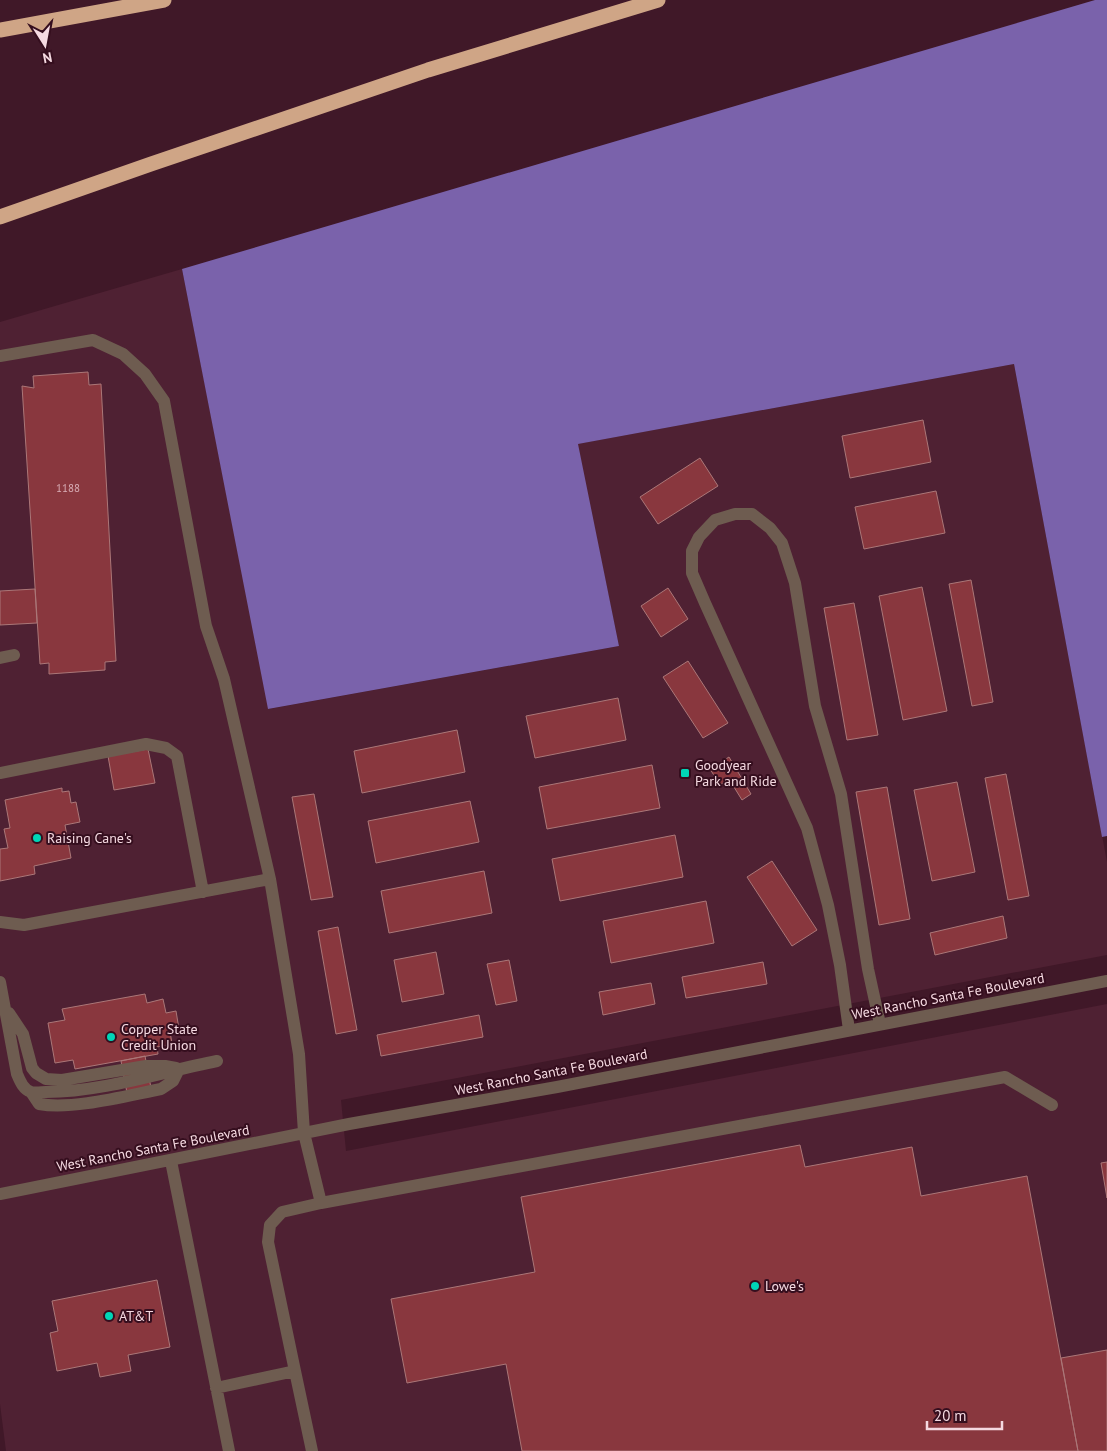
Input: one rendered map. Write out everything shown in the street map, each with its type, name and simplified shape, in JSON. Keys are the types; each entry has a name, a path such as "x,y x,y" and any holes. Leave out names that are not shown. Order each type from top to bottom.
{"highway":[{"path":"0,30 164,0"},
{"path":"0,217 160,160 428,70 658,0"}],"street":[{"path":"0,356 93,340 124,354 145,374 164,401 206,626 224,679 270,879 299,1054 304,1133 321,1203"},
{"path":"850,1030 830,913 807,828 692,572 692,551 699,537 715,520 735,514 752,514 770,528 782,544 795,583 815,706 841,794 868,969 880,1024"},
{"path":"0,658 14,655"},
{"path":"0,773 146,744 166,748 177,756 202,892"},
{"path":"0,922 24,925 270,879"},
{"name":"West Rancho Santa Fe Boulevard","path":"0,1194 304,1133 557,1087 1107,981"},
{"path":"0,982 17,1074 23,1086 31,1092 64,1092 158,1076 180,1069 217,1062"},
{"path":"6,1009 23,1034 32,1068 46,1079 62,1080 146,1066 165,1066 180,1069"},
{"path":"312,1451 268,1242 270,1226 282,1212 321,1203 1004,1077 1052,1105"},
{"path":"170,1161 229,1451"},
{"path":"216,1388 295,1371"}],"shaded area":[{"path":"1095,0 1107,0 1107,836 1102,837 1014,364 578,444 619,646 268,709 182,269"},
{"path":"182,269 269,709 619,646 577,444 1014,364 1107,862 1107,955 341,1100 346,1151 1107,1004 1107,1451 6,1451 0,1404 0,322"}],"building":[{"path":"88,372 89,385 101,384 116,661 105,662 105,670 49,674 49,663 40,664 22,386 34,388 33,376"},
{"path":"923,420 931,462 850,478 842,436"},
{"path":"700,458 718,486 658,524 640,497"},
{"path":"936,491 945,533 864,549 855,507"},
{"path":"971,580 993,702 972,706 949,584"},
{"path":"922,587 947,711 903,720 879,596"},
{"path":"668,588 688,619 661,637 641,606"},
{"path":"35,589 37,623 0,625 0,591"},
{"path":"854,603 878,735 847,740 824,608"},
{"path":"688,661 728,723 703,738 663,677"},
{"path":"618,698 626,740 535,758 526,716"},
{"path":"457,730 465,772 362,793 354,751"},
{"path":"148,749 155,783 114,790 108,756"},
{"path":"729,757 751,794 742,800 729,779 720,785 710,769"},
{"path":"652,765 660,808 547,829 539,787"},
{"path":"1006,774 1029,896 1008,900 985,778"},
{"path":"957,782 975,872 932,881 914,790"},
{"path":"887,787 910,919 879,925 856,792"},
{"name":"Raising Cane's","path":"62,788 62,792 69,791 71,803 76,802 80,822 65,825 71,858 34,866 35,874 0,881 0,849 8,848 4,829 10,828 5,800"},
{"path":"314,794 333,897 311,900 292,797"},
{"path":"470,801 479,842 376,863 368,821"},
{"path":"675,835 683,877 560,901 552,859"},
{"path":"772,861 817,930 792,946 747,877"},
{"path":"484,871 492,913 389,933 381,891"},
{"path":"706,901 714,943 611,963 603,921"},
{"path":"1003,916 1007,938 935,955 930,933"},
{"path":"338,927 357,1030 336,1034 318,931"},
{"path":"436,952 444,994 402,1002 394,960"},
{"path":"509,960 517,1001 496,1005 487,964"},
{"path":"763,962 767,984 686,998 682,977"},
{"path":"651,983 655,1004 603,1015 599,992"},
{"name":"Copper State Credit Union","path":"145,994 147,1003 163,999 166,1013 176,1011 179,1029 170,1031 172,1044 157,1047 158,1054 75,1069 73,1060 55,1063 48,1023 65,1020 62,1009"},
{"path":"479,1015 483,1037 381,1056 377,1035"},
{"path":"145,1056 151,1088 127,1093 121,1061"},
{"name":"Lowe's","path":"800,1145 805,1167 912,1147 921,1196 1027,1176 1078,1451 522,1451 506,1364 407,1383 391,1299 535,1272 521,1197"},
{"path":"1107,1162 1107,1198 1101,1163"},
{"name":"AT&T","path":"157,1280 170,1347 128,1355 131,1371 100,1377 97,1363 57,1371 50,1333 58,1331 52,1301"},
{"path":"1107,1350 1107,1451 1078,1451 1061,1358"}],"place":[{"name":"Goodyear Park and Ride","path":"685,773"},
{"name":"Raising Cane's","path":"37,838"},
{"name":"Copper State Credit Union","path":"111,1037"},
{"name":"Lowe's","path":"755,1286"},
{"name":"AT&T","path":"109,1316"}]}
